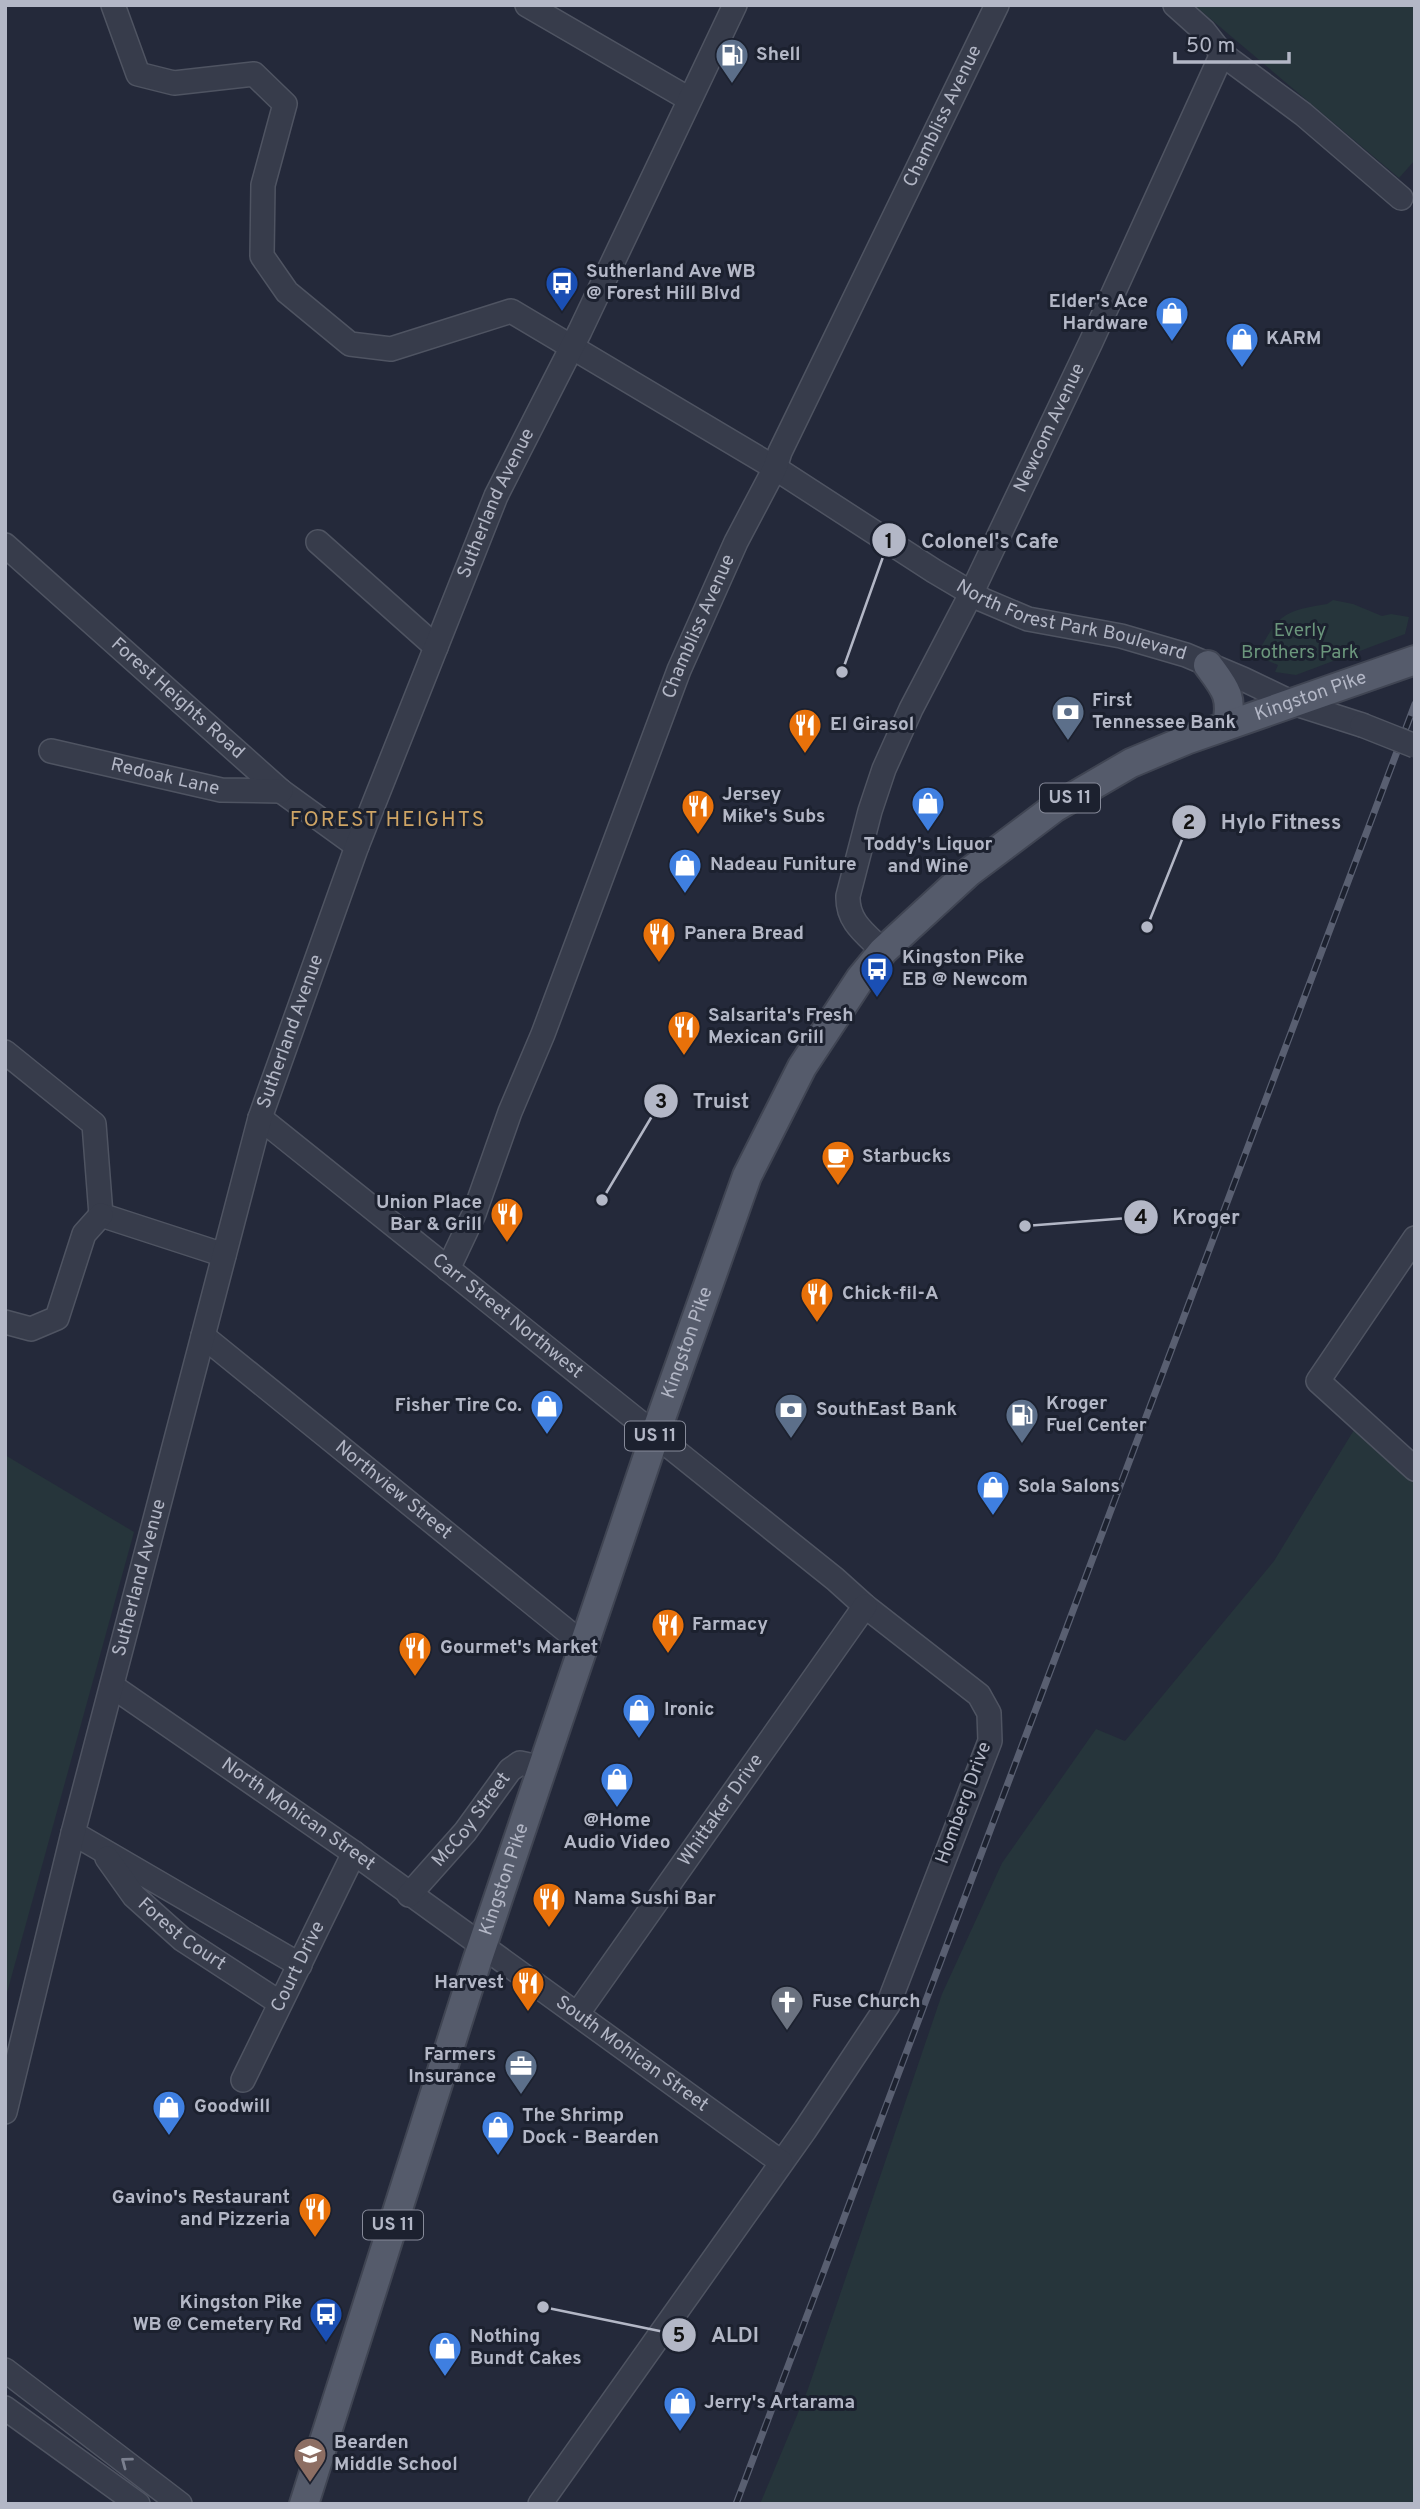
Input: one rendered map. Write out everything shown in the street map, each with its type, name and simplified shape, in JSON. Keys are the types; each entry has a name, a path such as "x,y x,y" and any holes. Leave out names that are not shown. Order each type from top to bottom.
{"main road":[{"name":"Kingston Pike","path":"304,2504 482,1947 655,1434 747,1176 802,1067 860,978 883,951 968,872 1054,808 1130,763 1227,725 1415,660"},
{"path":"1208,665 1229,697 1227,725"}],"street":[{"name":"North Forest Park Boulevard","path":"113,5 138,74 174,83 254,74 285,104 262,185 262,256 287,292 350,344 390,349 511,311 775,468 971,594 1028,619 1121,636 1208,665 1293,703 1362,725 1415,746"},
{"path":"527,5 689,99"},
{"name":"Sutherland Avenue","path":"5,2112 73,1833 260,1118 357,846 496,496 572,347 735,5"},
{"name":"Chambliss Avenue","path":"448,1269 474,1214 505,1125 679,670 736,542 775,468 780,452 997,5"},
{"path":"1175,5 1204,31 1222,54 1303,114 1401,198"},
{"name":"Newcom Avenue","path":"883,951 857,927 851,917 848,896 884,769 1091,342 1222,54"},
{"path":"318,542 436,647"},
{"name":"Forest Heights Road","path":"5,545 281,791 357,846"},
{"name":"Redoak Lane","path":"51,751 222,790 281,791"},
{"path":"5,1052 94,1124 101,1215 84,1234 57,1318 31,1329 5,1322"},
{"name":"Carr Street Northwest","path":"260,1118 655,1434"},
{"path":"101,1215 223,1255"},
{"path":"1415,1238 1318,1381 1415,1469"},
{"name":"Northview Street","path":"203,1336 584,1646"},
{"name":"Homberg Drive","path":"540,2504 806,2130 888,2005 989,1741 989,1713 979,1695 865,1606 655,1434"},
{"name":"Whittaker Drive","path":"578,2013 865,1606"},
{"name":"North Mohican Street","path":"112,1686 354,1853 482,1947"},
{"name":"McCoy Street","path":"409,1895 465,1832 510,1770 520,1763 543,1768"},
{"name":"Forest Court","path":"73,1833 300,1965"},
{"name":"Forest Court","path":"101,1849 134,1896 182,1939 280,2003"},
{"name":"Court Drive","path":"243,2080 354,1853"},
{"name":"South Mohican Street","path":"482,1947 578,2013 782,2162"},
{"path":"5,2370 180,2504"},
{"path":"5,2408 138,2504"}],"green space":[{"path":"1194,5 1415,5 1415,160 1399,178"},
{"name":"Everly Brothers Park","path":"1333,600 1353,604 1382,616 1391,614 1409,617 1405,634 1296,675 1275,672 1278,665 1256,656 1270,632 1283,618 1300,609 1327,604"},
{"path":"1357,1425 1415,1479 1415,2504 760,2504 808,2389 942,1994 1002,1863 1096,1729 1125,1741 1274,1561"},
{"path":"5,1455 134,1532 5,2000"}],"railway":[{"path":"736,2504 1415,704"}],"place":[{"name":"Shell","path":"732,85"},
{"name":"Sutherland Ave WB @ Forest Hill Blvd","path":"562,313"},
{"name":"Elder's Ace Hardware","path":"1172,343"},
{"name":"KARM","path":"1242,369"},
{"name":"Colonel's Cafe","path":"842,672"},
{"name":"First Tennessee Bank","path":"1068,742"},
{"name":"El Girasol","path":"805,755"},
{"name":"Toddy's Liquor and Wine","path":"928,833"},
{"name":"Jersey Mike's Subs","path":"698,836"},
{"name":"Nadeau Funiture","path":"685,895"},
{"name":"Hylo Fitness","path":"1147,927"},
{"name":"Panera Bread","path":"659,964"},
{"name":"Kingston Pike EB @ Newcom","path":"877,999"},
{"name":"Salsarita's Fresh Mexican Grill","path":"684,1057"},
{"name":"Starbucks","path":"838,1187"},
{"name":"Truist","path":"602,1200"},
{"name":"Kroger","path":"1025,1226"},
{"name":"Union Place Bar & Grill","path":"507,1244"},
{"name":"Chick-fil-A","path":"817,1324"},
{"name":"Fisher Tire Co.","path":"547,1436"},
{"name":"SouthEast Bank","path":"791,1440"},
{"name":"Kroger Fuel Center","path":"1022,1445"},
{"name":"Sola Salons","path":"993,1517"},
{"name":"Farmacy","path":"668,1655"},
{"name":"Gourmet's Market","path":"415,1678"},
{"name":"Ironic","path":"639,1740"},
{"name":"@Home Audio Video","path":"617,1809"},
{"name":"Nama Sushi Bar","path":"549,1929"},
{"name":"Harvest","path":"528,2013"},
{"name":"Fuse Church","path":"787,2032"},
{"name":"Farmers Insurance","path":"521,2096"},
{"name":"Goodwill","path":"169,2137"},
{"name":"The Shrimp Dock - Bearden","path":"498,2157"},
{"name":"Gavino's Restaurant and Pizzeria","path":"315,2239"},
{"name":"ALDI","path":"543,2307"},
{"name":"Kingston Pike WB @ Cemetery Rd","path":"326,2344"},
{"name":"Nothing Bundt Cakes","path":"445,2378"},
{"name":"Jerry's Artarama","path":"680,2433"},
{"name":"Bearden Middle School","path":"310,2484"}],"district":[{"name":"FOREST HEIGHTS","path":"388,820"}]}
